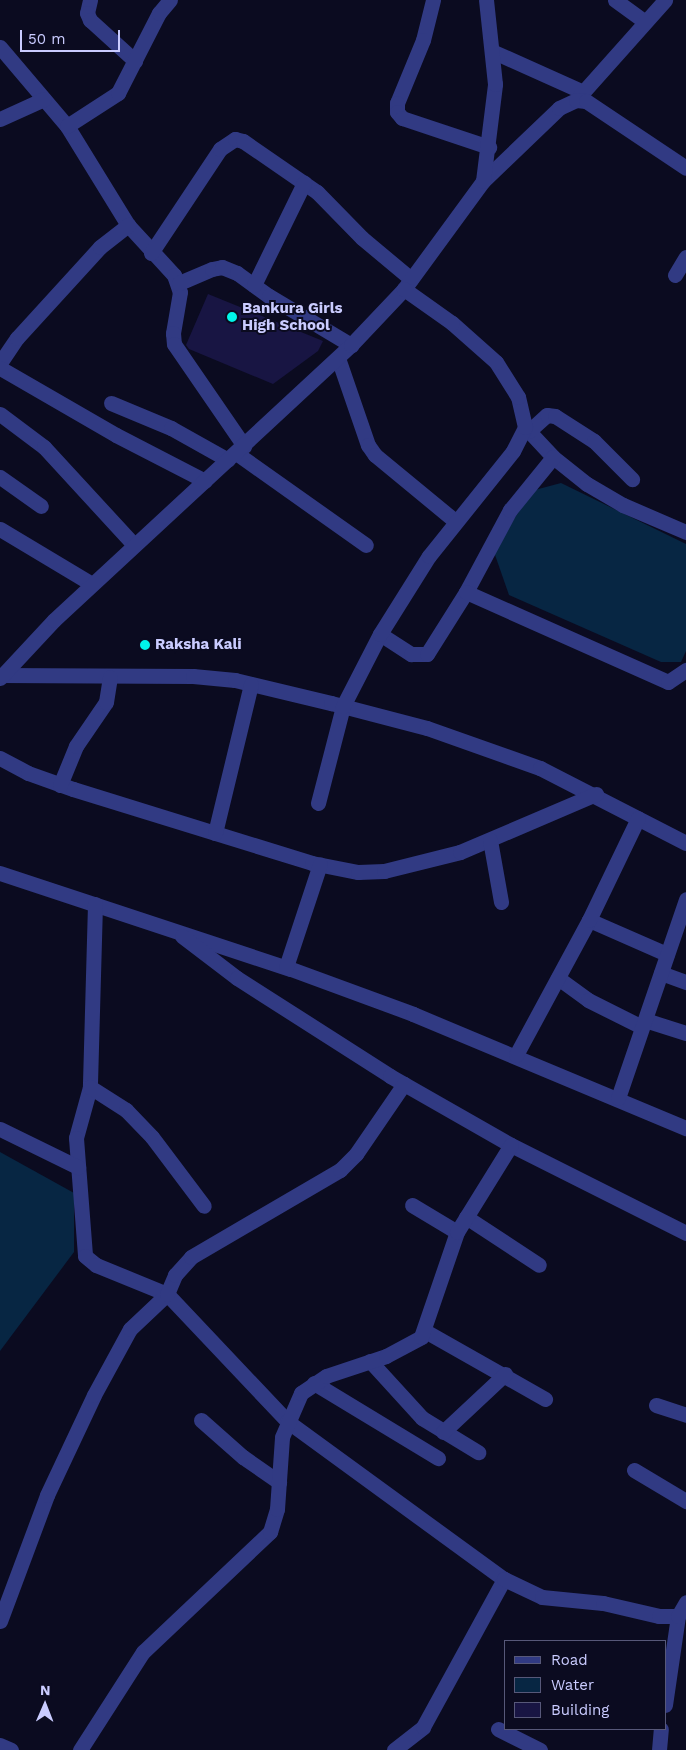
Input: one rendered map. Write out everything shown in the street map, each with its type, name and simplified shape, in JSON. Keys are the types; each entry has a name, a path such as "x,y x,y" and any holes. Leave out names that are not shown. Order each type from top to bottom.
{"street":[{"path":"90,0 87,13 90,20 135,61"},
{"path":"67,126 118,93 159,13 170,0"},
{"path":"433,0 423,40 397,103 397,112 402,118 489,147"},
{"path":"483,181 489,147 495,84 494,52 486,0"},
{"path":"615,0 645,22"},
{"path":"1,676 92,584 351,345 408,284 483,181 559,108 579,95 665,0"},
{"path":"0,48 67,126 128,225 179,283 174,344 236,453"},
{"path":"494,52 579,95 686,168"},
{"path":"0,119 44,99"},
{"path":"151,253 227,141 243,141 304,183 408,284 496,362 518,397 527,429 553,457 606,495 686,532"},
{"path":"254,285 304,183"},
{"path":"0,363 17,338 100,247 128,225"},
{"path":"675,275 686,257"},
{"path":"179,283 222,267 237,273 351,345"},
{"path":"338,358 368,445 455,521"},
{"path":"0,368 116,435 205,481"},
{"path":"111,403 236,453 366,545"},
{"path":"0,414 44,447 134,545"},
{"path":"318,803 343,706 380,634 429,556 455,521 513,451 527,429 547,415 554,416 602,447 632,479"},
{"path":"380,634 411,654 427,654 466,592 515,503 553,457"},
{"path":"0,477 40,506"},
{"path":"0,529 92,584"},
{"path":"466,592 668,682 686,670"},
{"path":"1,676 193,676 250,684 343,706 427,728 540,768 596,794 686,843"},
{"path":"60,785 76,746 106,702 110,677"},
{"path":"215,833 250,684"},
{"path":"0,758 60,785 320,864 358,872 384,871 460,852 596,794"},
{"path":"516,1055 589,920 638,818"},
{"path":"490,840 501,902"},
{"path":"286,967 320,864"},
{"path":"0,873 286,967 516,1055 686,1128"},
{"path":"618,1098 686,899"},
{"path":"95,904 90,1087 76,1138 84,1206 85,1256 96,1265 167,1294 287,1421 504,1579 542,1597 602,1603 658,1616 678,1616"},
{"path":"589,920 667,954"},
{"path":"172,929 267,998 404,1084 511,1145 686,1233"},
{"path":"660,973 686,982"},
{"path":"558,978 588,1000 644,1023 686,1033"},
{"path":"0,1621 47,1495 94,1395 130,1329 167,1294 175,1275 191,1257 340,1170 356,1154 404,1084"},
{"path":"90,1087 126,1110 152,1137 204,1206"},
{"path":"0,1129 78,1167"},
{"path":"80,1750 143,1652 270,1532 277,1509 282,1437 287,1421 301,1393 314,1383 414,1342 425,1331 457,1232 511,1145"},
{"path":"412,1205 457,1232"},
{"path":"466,1217 539,1265"},
{"path":"425,1331 505,1374 544,1399"},
{"path":"370,1361 410,1407 443,1432 478,1452"},
{"path":"443,1432 505,1374"},
{"path":"314,1383 438,1458"},
{"path":"656,1405 686,1415"},
{"path":"201,1420 243,1457 279,1482"},
{"path":"634,1470 686,1501"},
{"path":"394,1750 423,1727 504,1579"},
{"path":"666,1698 678,1616 686,1602"},
{"path":"498,1729 540,1750"},
{"path":"659,1750 661,1730"},
{"path":"0,1745 11,1750"}],"water":[{"path":"561,483 686,544 686,651 681,662 661,662 509,595 494,552 531,491"},
{"path":"0,1152 74,1193 74,1252 0,1351"}],"building":[{"name":"Bankura Girls High School","path":"208,294 323,341 318,351 273,384 189,349 186,345"}],"place":[{"name":"Bankura Girls High School","path":"232,317"},
{"name":"Raksha Kali","path":"145,645"}]}
